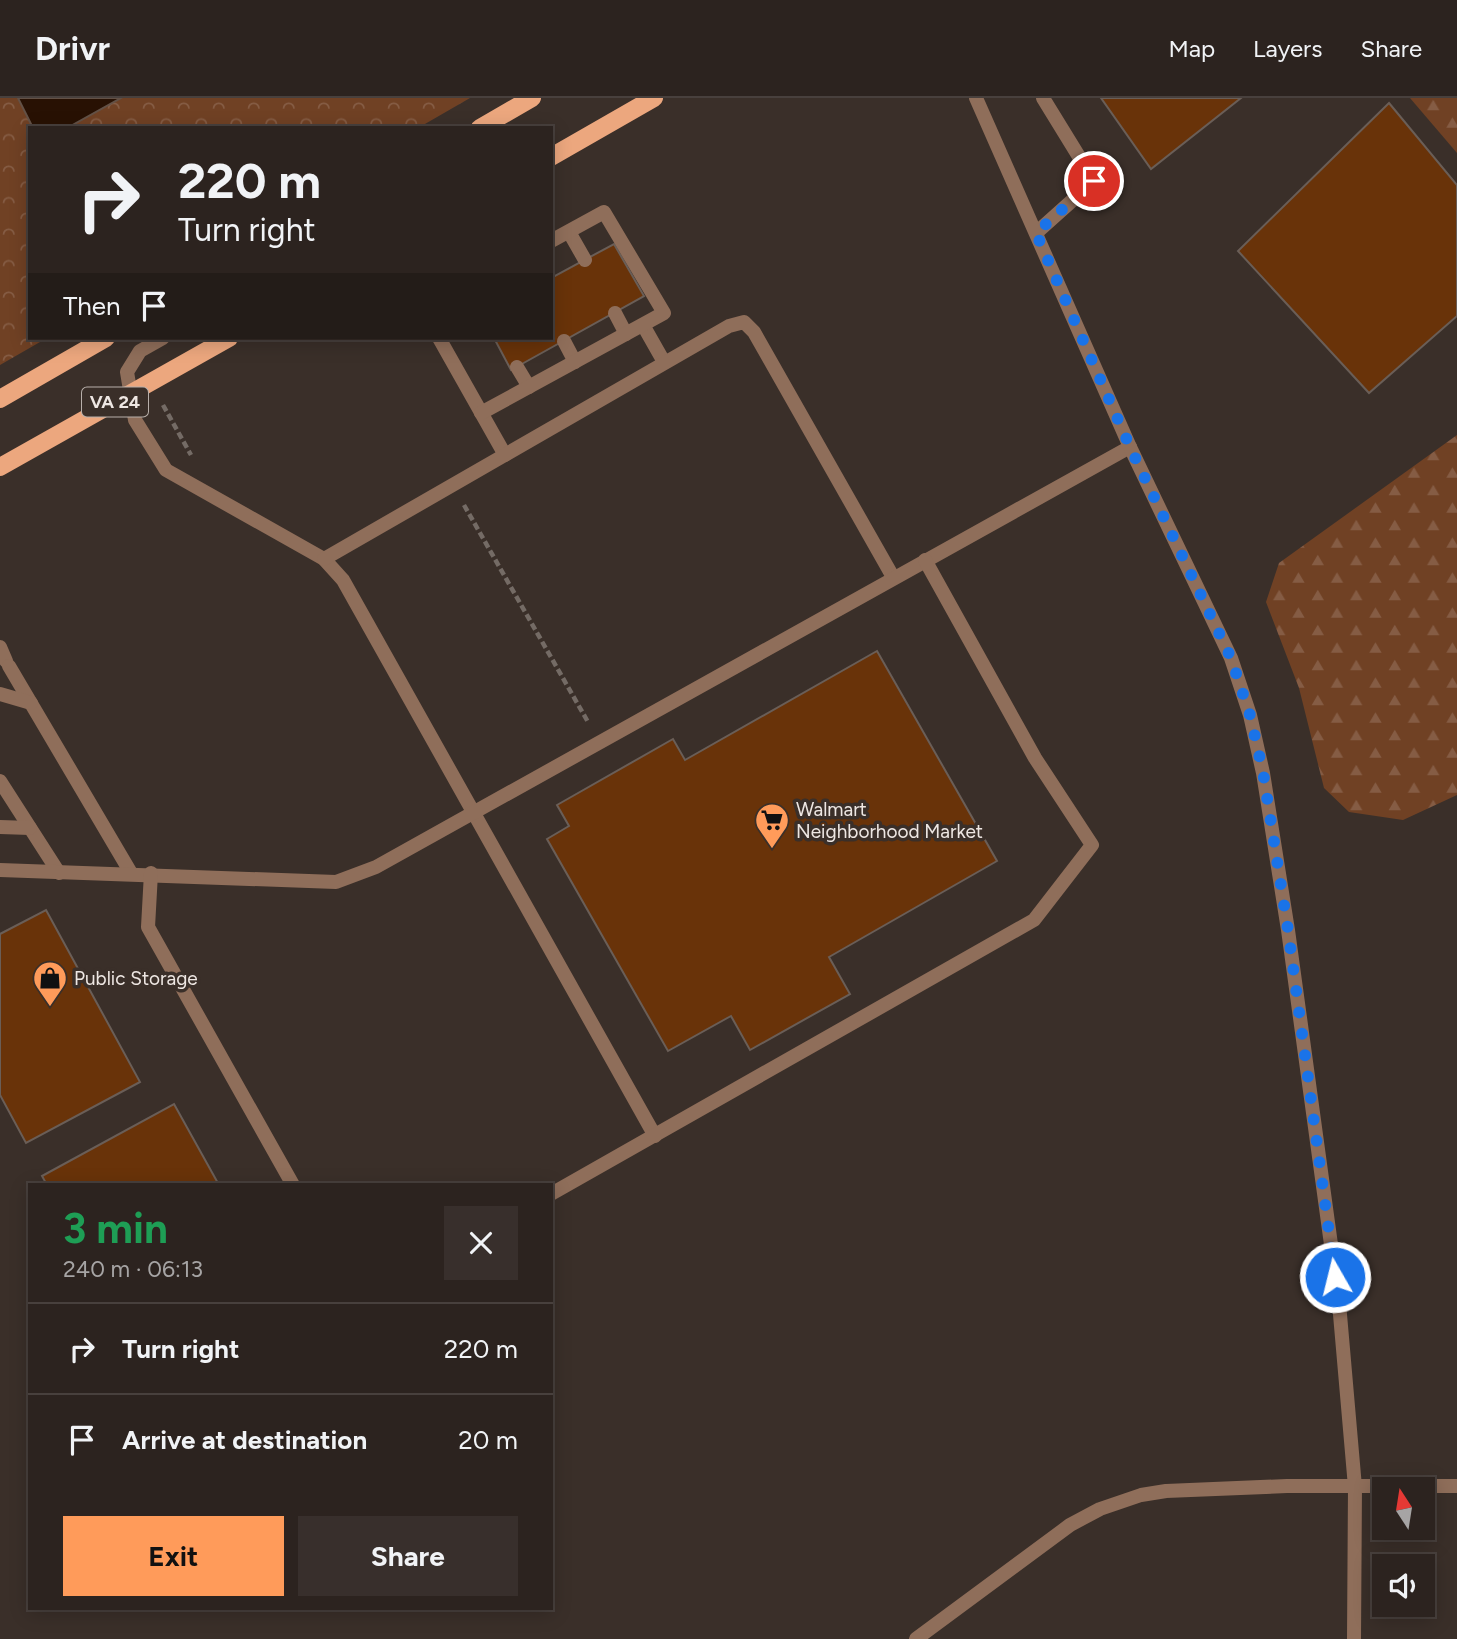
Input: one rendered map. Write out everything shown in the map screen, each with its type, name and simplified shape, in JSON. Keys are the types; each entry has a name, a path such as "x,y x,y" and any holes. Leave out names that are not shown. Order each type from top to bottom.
{"main road":[{"path":"483,126 532,98"},
{"path":"553,156 654,98"},
{"path":"0,399 103,340"},
{"name":"VA 24","path":"0,467 225,340"}],"street":[{"path":"976,98 1130,447 1231,658 1250,715 1263,772 1288,930 1339,1303 1356,1487 1354,1639"},
{"path":"1036,233 1094,181 1043,98"},
{"path":"481,413 664,313 604,212 553,240"},
{"path":"569,232 585,260"},
{"path":"615,313 626,334"},
{"path":"324,559 664,362 729,326 744,323 754,332 893,577"},
{"path":"643,325 664,362"},
{"path":"159,340 140,351 127,372 135,420 166,470 324,559 343,580 655,1136"},
{"path":"440,340 505,455"},
{"path":"564,341 575,362"},
{"path":"517,367 529,387"},
{"path":"0,870 151,873 336,882 376,867 473,810 1130,447"},
{"path":"553,1193 1034,920 1092,845 1035,758 925,560"},
{"path":"0,647 7,664 131,873"},
{"path":"0,694 31,703"},
{"path":"0,781 59,873"},
{"path":"0,827 30,828"},
{"path":"151,873 148,927 292,1183"},
{"path":"916,1639 1070,1525 1100,1509 1140,1495 1166,1491 1457,1486"}],"green space":[{"path":"0,98 470,98 421,126 28,126 28,340 44,340 0,365"},
{"path":"1410,98 1457,98 1457,153"},
{"path":"1457,435 1457,795 1403,820 1349,812 1324,788 1299,688 1266,602 1279,563"}],"shaded area":[{"path":"18,98 121,98 71,126 32,126"}],"building":[{"path":"1101,98 1241,98 1151,169"},
{"path":"1389,103 1457,185 1457,316 1369,393 1238,251"},
{"path":"614,244 644,296 511,370 495,340 553,340 553,277"},
{"name":"Walmart Neighborhood Market","path":"877,651 997,861 829,957 850,994 750,1050 731,1016 668,1051 547,839 569,826 557,805 673,739 685,760"},
{"name":"Public Storage","path":"46,910 140,1082 26,1143 0,1095 0,934"},
{"path":"174,1104 218,1183 46,1183 42,1176"}],"place":[{"name":"Walmart Neighborhood Market","path":"772,850"},
{"name":"Public Storage","path":"50,1008"}],"route":[{"path":"1094,181 1036,233 1130,447 1231,658 1250,715 1263,772 1288,930 1335,1277"}]}
